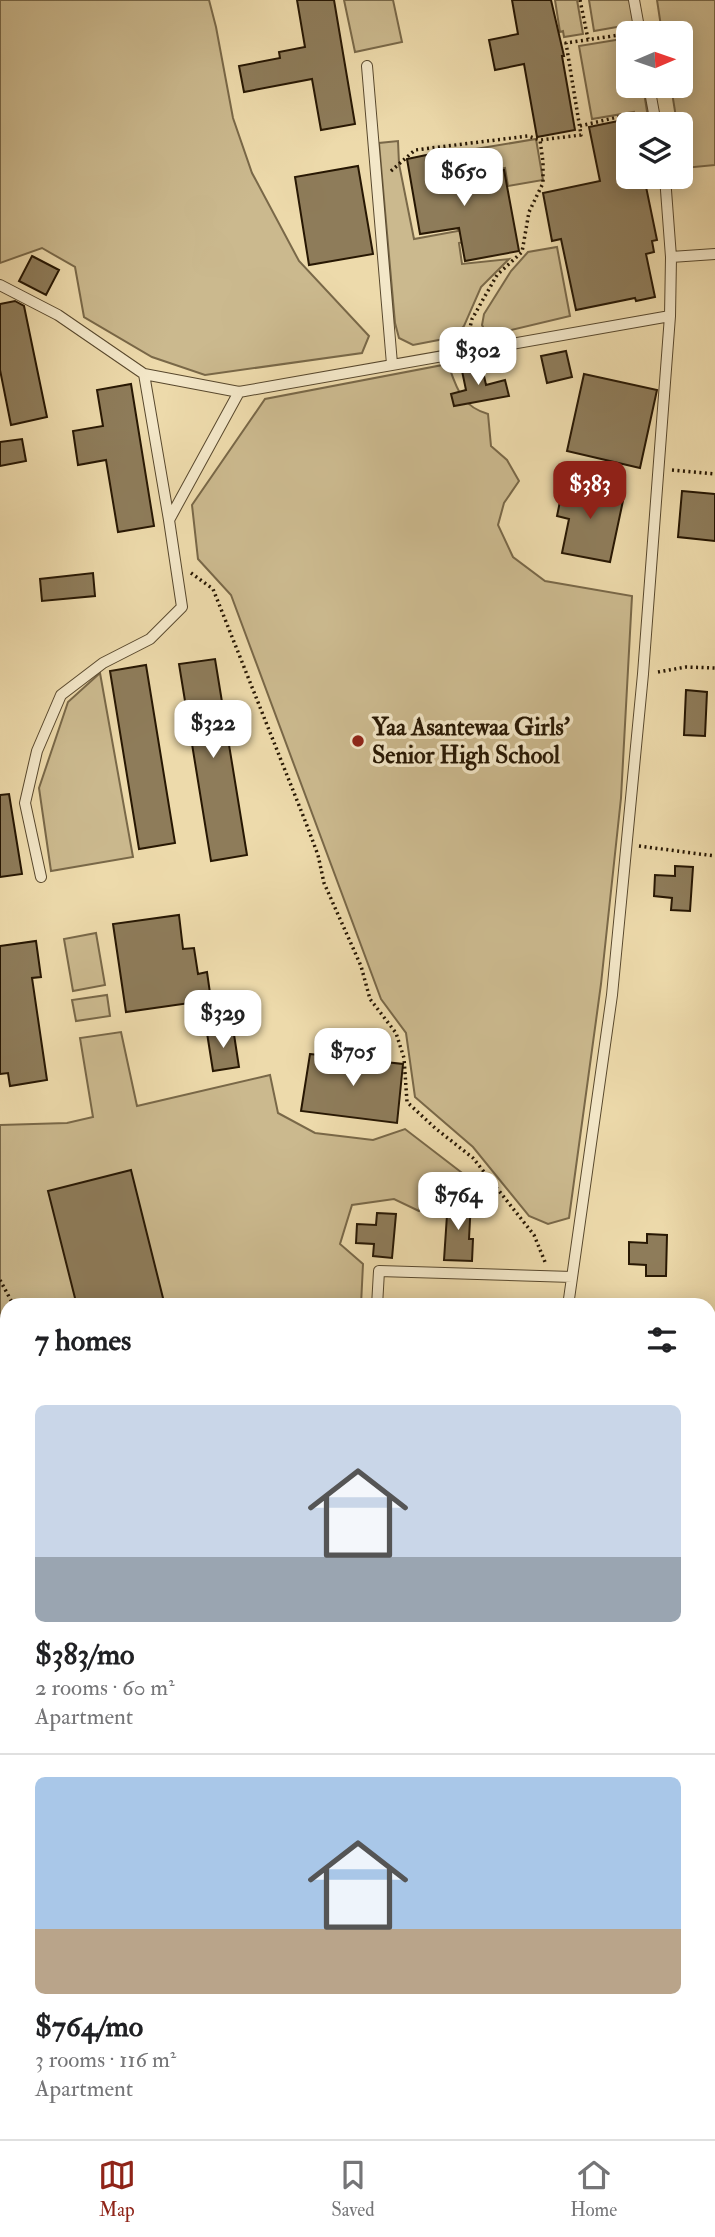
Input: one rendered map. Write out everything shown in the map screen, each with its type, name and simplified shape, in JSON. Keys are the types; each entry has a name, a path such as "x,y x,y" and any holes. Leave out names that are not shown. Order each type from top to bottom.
{"lane":[{"path":"634,0 638,21"},
{"path":"367,66 392,364"},
{"path":"569,1298 612,995 643,674 670,316 671,257 666,189"},
{"path":"671,257 715,254"},
{"path":"0,285 58,315 144,374 239,392 670,316"},
{"path":"41,877 25,803 37,751 61,695 103,663 150,639 182,607 144,374"},
{"path":"169,520 239,392"},
{"path":"377,1298 379,1271 572,1277"}],"path":[{"path":"580,0 588,39"},
{"path":"377,183 415,150 528,136 540,140 580,135 566,43 616,36"},
{"path":"580,126 616,117"},
{"path":"463,352 472,319 497,275 522,252 529,212 543,183 540,140"},
{"path":"659,469 715,474"},
{"path":"176,562 213,589 306,823 318,855 324,883 361,967 370,999 397,1033 404,1058 407,1102 435,1129 472,1158 534,1235 552,1276"},
{"path":"643,674 686,667 715,668"},
{"path":"626,844 715,856"},
{"path":"0,1280 10,1298"}],"shaded area":[{"path":"0,0 209,0 233,118 252,173 299,261 369,336 362,353 205,375 152,357 84,317 75,267 42,248 0,263"},
{"path":"344,0 393,0 402,42 355,52"},
{"path":"555,0 577,0 583,34 564,37 563,31 560,32"},
{"path":"589,0 630,0 634,21 616,21 616,27 594,31"},
{"path":"657,0 715,0 715,165 693,167 693,112 675,112 673,98 693,98 693,21 660,21"},
{"path":"616,40 616,98 645,98 647,112 616,112 616,115 592,119 579,46"},
{"path":"536,139 543,180 508,186 505,168 476,173 478,186 469,188 476,228 468,241 459,243 462,264 509,259 481,287 464,326 454,337 413,345 399,338 395,323 379,143 398,141 399,164 414,239 458,231 445,154"},
{"path":"557,247 570,316 494,334 486,333 482,325 484,314 511,271 528,252"},
{"path":"448,364 461,395 479,411 488,414 491,446 507,460 519,481 504,503 498,525 513,557 545,581 632,596 621,798 601,984 569,1218 548,1224 529,1216 473,1147 415,1097 406,1033 381,999 231,595 198,559 192,505 265,399"},
{"path":"100,673 133,857 51,871 39,788 68,702"},
{"path":"96,933 105,985 73,991 64,939"},
{"path":"107,995 110,1016 76,1021 72,1000"},
{"path":"121,1032 137,1106 270,1075 278,1113 315,1133 373,1140 405,1129 470,1179 446,1190 419,1211 394,1199 352,1205 340,1244 363,1264 361,1298 0,1298 0,1125 67,1123 93,1117 80,1038"}],"building":[{"path":"297,0 334,0 355,124 321,130 312,79 244,92 239,66 280,58 279,52 305,47"},
{"path":"512,0 551,0 564,56 575,130 537,137 524,64 495,70 489,40 518,34"},
{"path":"616,121 616,189 646,189 657,240 652,241 654,252 646,254 655,297 636,301 635,298 576,310 561,239 552,241 543,193 600,181 589,127"},
{"path":"441,152 448,192 479,186 477,174 504,170 519,251 465,261 459,228 420,234 407,159"},
{"path":"358,166 373,254 309,265 295,177"},
{"path":"32,256 59,270 46,295 19,281"},
{"path":"15,301 24,306 47,417 11,425 0,370 0,304"},
{"path":"566,351 572,377 547,383 541,356"},
{"path":"481,362 486,385 505,380 509,396 454,406 451,394 466,390 461,366"},
{"path":"584,374 657,390 640,468 567,451"},
{"path":"131,384 154,526 118,532 106,460 78,465 73,431 103,426 97,390"},
{"path":"22,439 26,461 0,466 0,442"},
{"path":"564,482 624,496 610,562 562,553 569,519 557,516"},
{"path":"682,491 715,494 715,541 678,537"},
{"path":"93,573 95,596 42,601 40,579"},
{"path":"215,659 247,855 211,861 179,664"},
{"path":"146,665 175,843 139,849 110,671"},
{"path":"686,690 707,692 705,736 684,735"},
{"path":"9,794 22,874 0,877 0,795"},
{"path":"675,866 693,867 690,911 671,910 672,898 654,896 655,875 675,876"},
{"path":"179,915 183,949 194,948 198,974 207,972 211,1000 126,1012 113,924"},
{"path":"36,941 41,977 32,978 47,1080 10,1086 8,1073 0,1074 0,946"},
{"path":"233,1028 239,1067 213,1071 207,1033"},
{"path":"310,1054 403,1064 397,1123 301,1111"},
{"path":"131,1170 163,1298 75,1298 48,1191"},
{"path":"448,1200 471,1201 469,1239 473,1239 472,1261 444,1260"},
{"path":"377,1213 396,1214 392,1258 373,1256 374,1244 356,1243 357,1224 376,1225"},
{"path":"647,1234 667,1235 666,1276 646,1276 646,1265 629,1264 629,1242 647,1243"}],"place":[{"name":"Yaa Asantewaa Girls' Senior High School","path":"358,741"}]}
